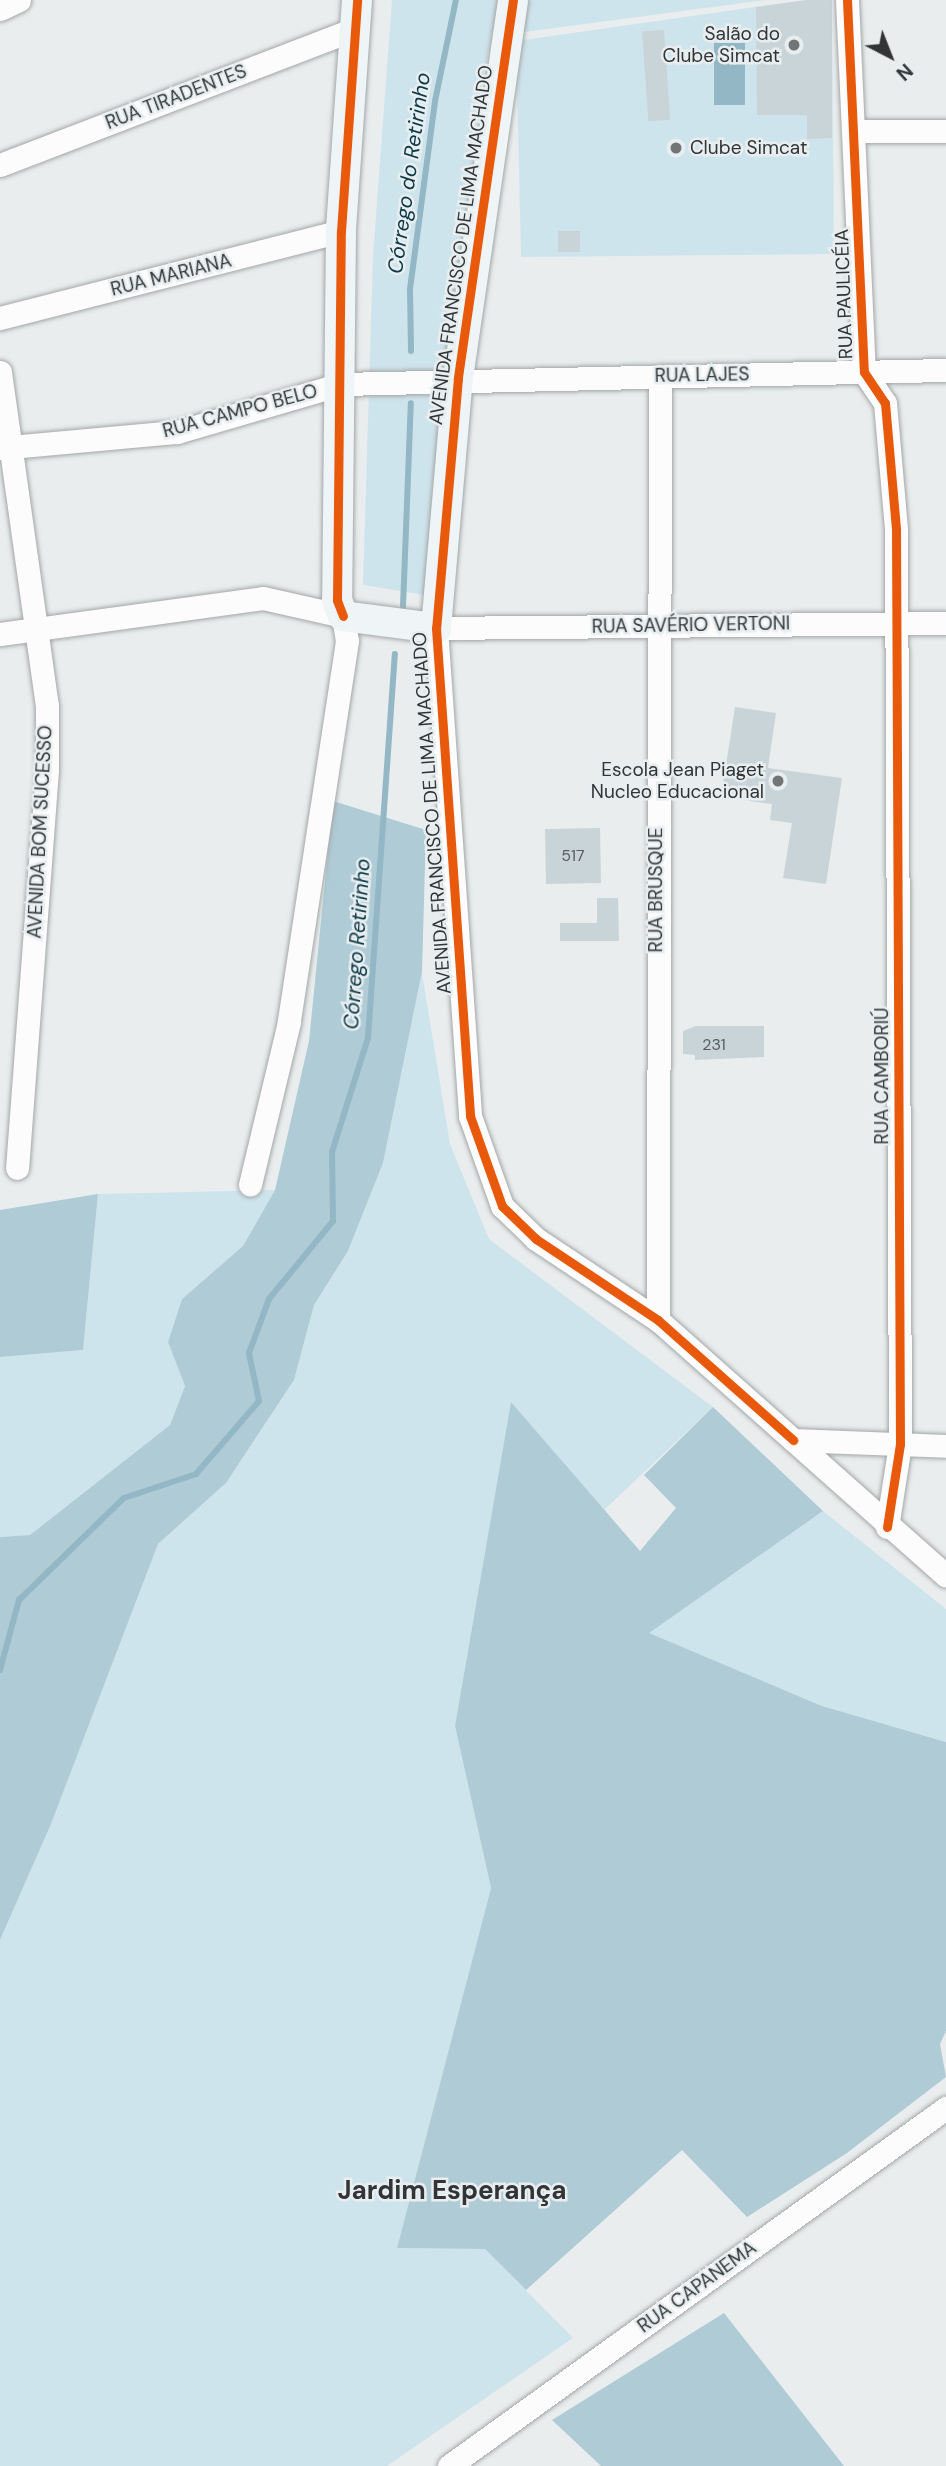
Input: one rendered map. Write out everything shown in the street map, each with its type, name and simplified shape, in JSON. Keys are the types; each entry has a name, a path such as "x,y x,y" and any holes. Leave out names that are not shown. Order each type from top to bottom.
{"main road":[{"path":"356,0 351,30 341,231 337,600 343,616 436,628"},
{"name":"AVENIDA FRANCISCO DE LIMA MACHADO","path":"436,628 458,377 513,0"}],"street":[{"path":"0,9 19,0"},
{"name":"RUA PAULICÉIA","path":"846,0 855,131 864,372 885,404 898,623"},
{"name":"RUA TIRADENTES","path":"0,165 351,30"},
{"path":"855,131 946,131"},
{"name":"RUA MARIANA","path":"0,318 341,231"},
{"name":"RUA LAJES","path":"341,384 458,377 946,370"},
{"name":"AVENIDA BOM SUCESSO","path":"0,372 6,447 47,705 47,770 17,1168"},
{"name":"RUA BRUSQUE","path":"659,1320 655,626 660,376"},
{"name":"RUA CAMPO BELO","path":"6,447 177,432 341,384"},
{"path":"0,634 263,598 343,616 347,641 289,1022 250,1184"},
{"name":"RUA CAMBORIÚ","path":"887,1527 900,1444 898,623"},
{"name":"RUA SAVÉRIO VERTONI","path":"436,628 946,623"},
{"name":"AVENIDA FRANCISCO DE LIMA MACHADO","path":"436,628 470,1116 487,1174 502,1206 536,1239 659,1320 887,1527 946,1576"},
{"path":"793,1440 946,1446"},
{"name":"RUA CAPANEMA","path":"449,2466 946,2108"}],"shaded area":[{"path":"392,0 499,0 478,102 425,595 363,585 373,256"},
{"path":"522,0 765,0 517,33"},
{"name":"Clube Simcat","path":"805,0 832,0 834,254 521,257 516,41"},
{"path":"714,43 745,43 745,105 714,105"},
{"path":"333,801 426,830 422,972 383,1163 348,1251 314,1305 294,1380 226,1483 158,1544 51,1824 0,1940 0,1537 30,1535 170,1425 185,1386 168,1342 182,1299 243,1246 275,1190 309,1041"},
{"path":"422,973 450,1144 489,1239 713,1407 604,1510 511,1403 455,1726 491,1888 397,2248 485,2249 573,2338 387,2466 0,2466 0,1940 51,1824 158,1544 226,1483 294,1380 314,1305 348,1251 383,1163"},
{"path":"275,1190 243,1246 182,1299 168,1342 185,1386 170,1425 30,1535 0,1537 0,1357 83,1350 98,1194"},
{"path":"98,1194 83,1350 0,1357 0,1210"},
{"path":"511,1402 640,1551 676,1508 644,1475 713,1407 823,1511 649,1633 822,1706 946,1742 946,2031 940,2044 946,2077 847,2153 747,2217 682,2150 526,2290 485,2249 397,2248 491,1888 455,1726"},
{"path":"823,1511 946,1609 946,1742 822,1706 648,1633"},
{"path":"724,2313 844,2466 601,2466 552,2420"}],"building":[{"name":"Salão do Clube Simcat","path":"807,0 832,0 832,138 807,139 807,115 757,115 756,7"},
{"path":"664,30 670,120 648,121 642,32"},
{"path":"558,231 580,231 580,252 558,252"},
{"path":"735,707 776,713 768,768 842,778 826,884 783,878 792,823 770,820 772,804 721,797"},
{"path":"600,828 601,883 546,884 545,829"},
{"path":"597,898 618,898 619,941 560,941 560,923 597,923"},
{"path":"696,1026 764,1026 764,1057 695,1060 695,1055 683,1054 683,1031"}],"waterway":[{"name":"Córrego do Retirinho","path":"411,351 410,289 435,101 456,0"},
{"path":"403,607 411,403"},
{"name":"Córrego Retirinho","path":"0,1670 19,1600 124,1498 196,1474 259,1401 249,1353 269,1299 333,1221 332,1152 368,1038 395,654"}],"cycle path":[{"path":"343,616 337,600 341,231 357,0"},
{"path":"513,0 458,378 436,628 470,1116 502,1206 536,1239 658,1320 793,1440"},
{"path":"847,0 864,372 885,403 896,530 900,1444 887,1527"}],"place":[{"name":"Salão do Clube Simcat","path":"794,45"},
{"name":"Clube Simcat","path":"676,148"},
{"name":"Escola Jean Piaget Nucleo Educacional","path":"778,781"}],"district":[{"name":"Jardim Esperança","path":"452,2191"}]}
